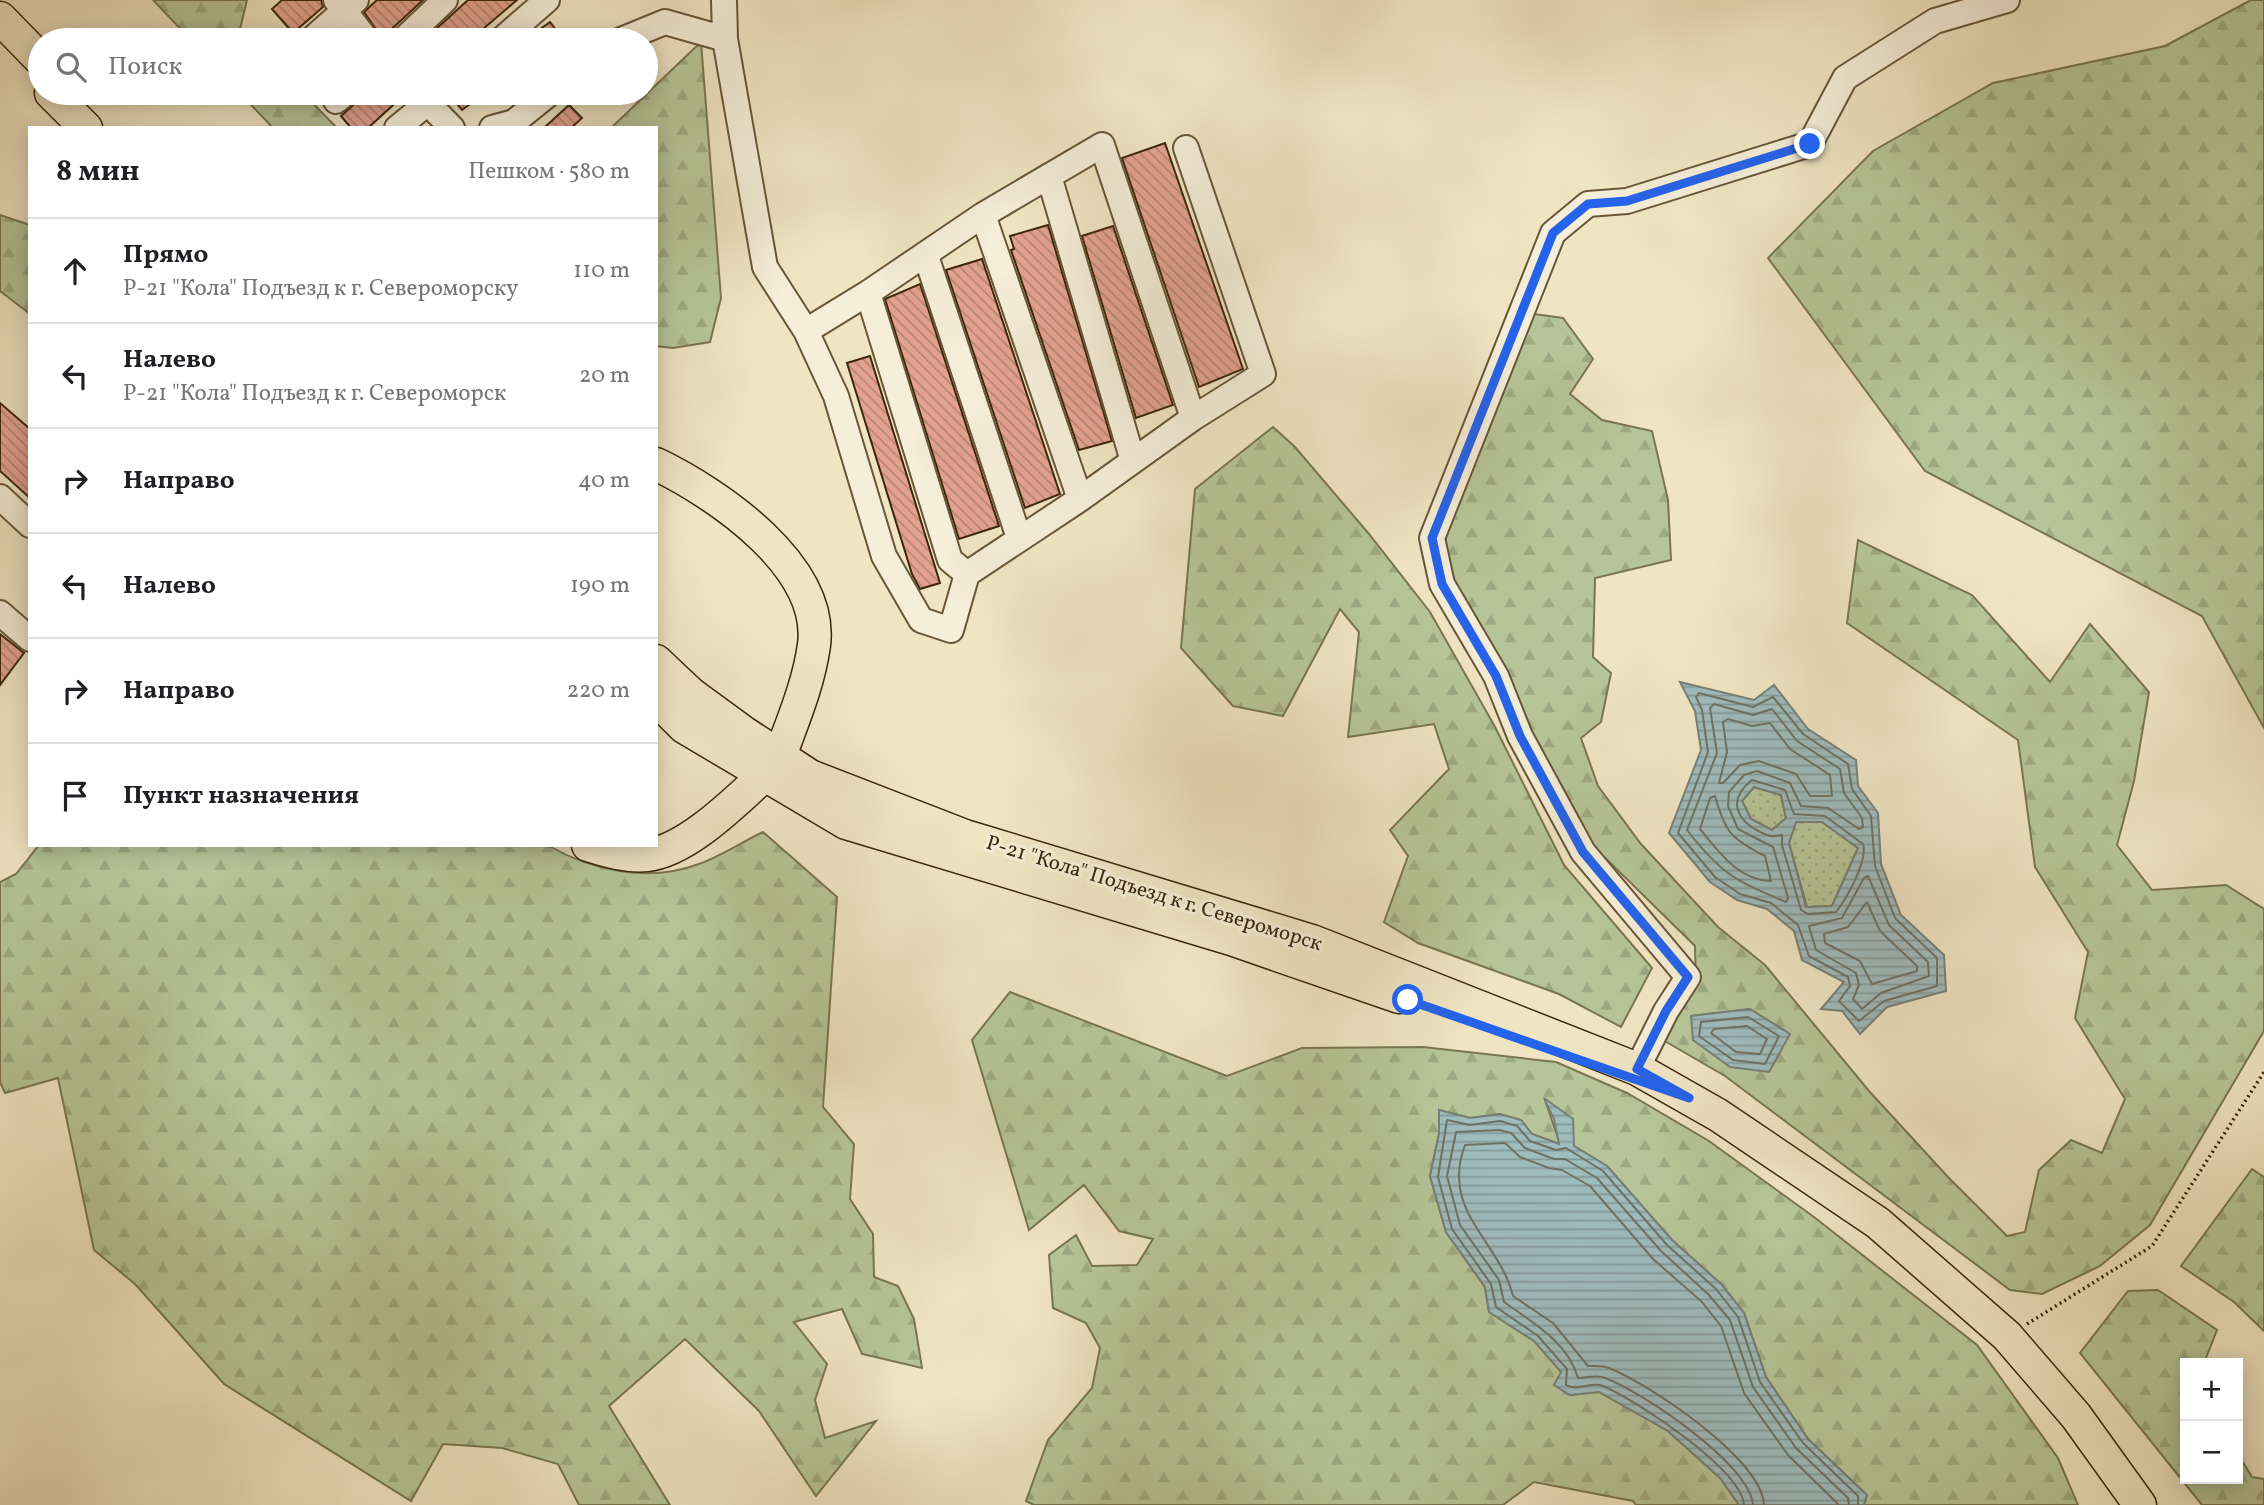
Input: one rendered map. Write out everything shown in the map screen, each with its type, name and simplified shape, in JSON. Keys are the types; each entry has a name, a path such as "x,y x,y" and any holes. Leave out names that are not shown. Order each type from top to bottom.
{"main road":[{"path":"0,18 28,47"},
{"path":"0,43 28,70"},
{"path":"63,105 84,126"},
{"path":"86,105 106,126"},
{"path":"658,465 686,479 761,535 810,600 815,643 801,701 781,753"},
{"name":"Р-21 \"Кола\" Подъезд к г. Североморск","path":"658,663 691,694 810,776 965,836 1312,940 1637,1069 1689,1098 1878,1223 2007,1336 2076,1416 2140,1505"},
{"path":"658,701 684,727 846,823 1231,939 1689,1098"},
{"path":"595,847 619,854 648,855 671,848 718,817 759,780"}],"lane":[{"path":"416,28 445,0"},
{"path":"514,28 547,0"},
{"path":"724,0 725,39 765,267 806,331 836,396 884,556 921,620 951,630 967,574 1080,499 1193,418 1263,374 1186,148"},
{"path":"1637,1069 1666,1011 1688,977 1583,852 1520,736 1496,676 1442,584 1432,538 1553,233 1588,204 1627,201 1810,144 1845,78 1935,21 2007,0"},
{"path":"323,28 346,4 360,28"},
{"path":"640,28 668,11 725,39"},
{"path":"399,126 419,105"},
{"path":"435,105 450,126"},
{"path":"499,126 514,122 535,105"},
{"path":"806,331 926,256 983,215 1102,145 1193,418"},
{"path":"1049,176 1133,461"},
{"path":"983,215 1080,499"},
{"path":"926,256 1019,538"},
{"path":"867,293 950,560 967,574"},
{"path":"0,497 28,523"},
{"path":"0,613 28,637"}],"path":[{"path":"2007,1336 2152,1246 2264,1072"}],"green space":[{"path":"153,0 247,0 240,28 180,28"},
{"path":"2251,0 2264,0 2264,728 2202,616 1925,471 1768,258 1873,151 1993,83 2165,46"},
{"path":"701,42 721,298 710,342 673,348 658,346 658,126 613,126 635,105 658,105 658,83"},
{"path":"251,105 315,105 335,126 271,126"},
{"path":"0,215 28,224 28,312 0,291"},
{"path":"1534,314 1563,318 1593,359 1570,394 1602,420 1652,431 1668,500 1671,560 1595,578 1593,657 1611,673 1601,722 1581,738 1598,786 1641,844 1718,927 1765,965 1869,1091 2007,1236 2025,1232 2039,1170 2071,1140 2102,1153 2125,1099 2075,1018 2088,952 2035,867 2018,740 1847,623 1858,540 1972,595 2050,682 2090,624 2149,692 2134,781 2117,845 2152,890 2226,885 2264,909 2264,1031 2150,1225 2100,1266 2042,1294 2010,1290 1725,1076 1663,1040 1696,987 1695,946 1590,843 1451,578 1443,540","holes":["1750,1009 1790,1034 1691,1016"]},
{"path":"1273,427 1295,447 1369,534 1430,612 1494,725 1564,865 1652,968 1621,1027 1559,994 1418,943 1384,922 1408,856 1390,830 1449,769 1434,724 1348,737 1359,632 1340,609 1283,716 1233,706 1181,648 1195,489"},
{"path":"1754,787 1781,795 1786,818 1772,830 1751,819 1742,801"},
{"path":"1796,822 1822,822 1858,848 1832,906 1807,907 1789,843"},
{"path":"763,832 837,897 823,1107 854,1144 850,1199 873,1234 874,1277 898,1286 914,1319 922,1368 862,1354 842,1309 794,1322 827,1364 815,1400 825,1438 876,1421 816,1496 759,1411 685,1339 609,1406 670,1505 579,1505 558,1464 502,1448 443,1444 411,1501 224,1384 135,1284 94,1250 58,1078 5,1093 0,1082 0,882 16,874 37,847 551,847 583,862 641,873 680,870 715,857"},
{"path":"1010,992 1227,1076 1302,1048 1423,1047 1556,1062 1627,1093 1709,1141 1814,1217 1977,1345 2058,1458 2078,1505 1864,1505 1867,1495 1808,1439 1766,1377 1744,1313 1721,1284 1672,1240 1607,1166 1574,1146 1545,1100 1560,1144 1532,1134 1521,1120 1500,1114 1470,1118 1439,1110 1439,1134 1430,1176 1446,1232 1485,1287 1489,1312 1534,1341 1562,1372 1554,1385 1570,1395 1599,1392 1668,1431 1720,1478 1739,1505 1636,1505 1633,1501 1534,1482 1503,1505 1034,1505 1026,1501 1048,1440 1092,1388 1100,1348 1086,1323 1053,1308 1049,1255 1076,1235 1092,1266 1137,1265 1153,1239 1119,1231 1084,1185 1029,1230 972,1040"},
{"path":"2252,1169 2264,1177 2264,1331 2234,1302 2181,1266"},
{"path":"2158,1290 2217,1330 2206,1358 2180,1358 2180,1478 2080,1353 2128,1291"},
{"path":"2243,1462 2252,1477 2264,1479 2264,1505 2202,1505 2185,1484 2243,1484"}],"water":[{"path":"1680,682 1754,700 1774,685 1808,729 1856,760 1858,786 1878,813 1881,864 1901,915 1944,955 1946,991 1887,1007 1860,1034 1842,1011 1821,1009 1844,982 1802,960 1794,931 1767,909 1737,900 1710,882 1669,833 1701,750 1695,711","holes":["1754,787 1781,795 1786,818 1772,830 1751,819 1742,801","1796,822 1822,822 1858,848 1832,906 1806,907 1789,843"]},
{"path":"1750,1009 1790,1034 1769,1072 1730,1067 1693,1040 1691,1016"},
{"path":"1544,1098 1573,1119 1574,1146 1607,1166 1672,1240 1721,1284 1744,1313 1766,1377 1808,1439 1867,1495 1864,1505 1739,1505 1720,1478 1668,1431 1599,1392 1570,1395 1554,1385 1561,1372 1534,1341 1489,1312 1485,1287 1446,1232 1430,1176 1439,1134 1439,1110 1470,1118 1500,1114 1521,1120 1532,1134 1559,1144 1554,1119"}],"building":[{"path":"282,0 321,0 323,7 299,28 289,28 272,9"},
{"path":"377,0 423,0 393,28 375,28 364,12"},
{"path":"468,0 517,0 484,28 437,28"},
{"path":"550,22 555,28 542,28"},
{"path":"353,105 393,105 370,126 349,126 341,116"},
{"path":"569,105 582,118 573,126 546,126"},
{"path":"1165,143 1243,369 1199,387 1122,158"},
{"path":"1048,225 1112,441 1079,450 1011,250 1014,249 1010,236"},
{"path":"1113,226 1173,405 1136,418 1082,236"},
{"path":"982,259 1060,494 1025,508 946,270"},
{"path":"920,284 999,526 959,539 885,299"},
{"path":"870,356 940,583 920,589 912,574 847,363"},
{"path":"0,403 28,427 28,496 0,471"},
{"path":"0,634 24,653 0,685"}],"route":[{"path":"1408,1000 1689,1098 1637,1069 1666,1011 1688,977 1583,852 1520,736 1496,676 1442,584 1432,538 1553,233 1588,204 1627,201 1810,144"}]}
